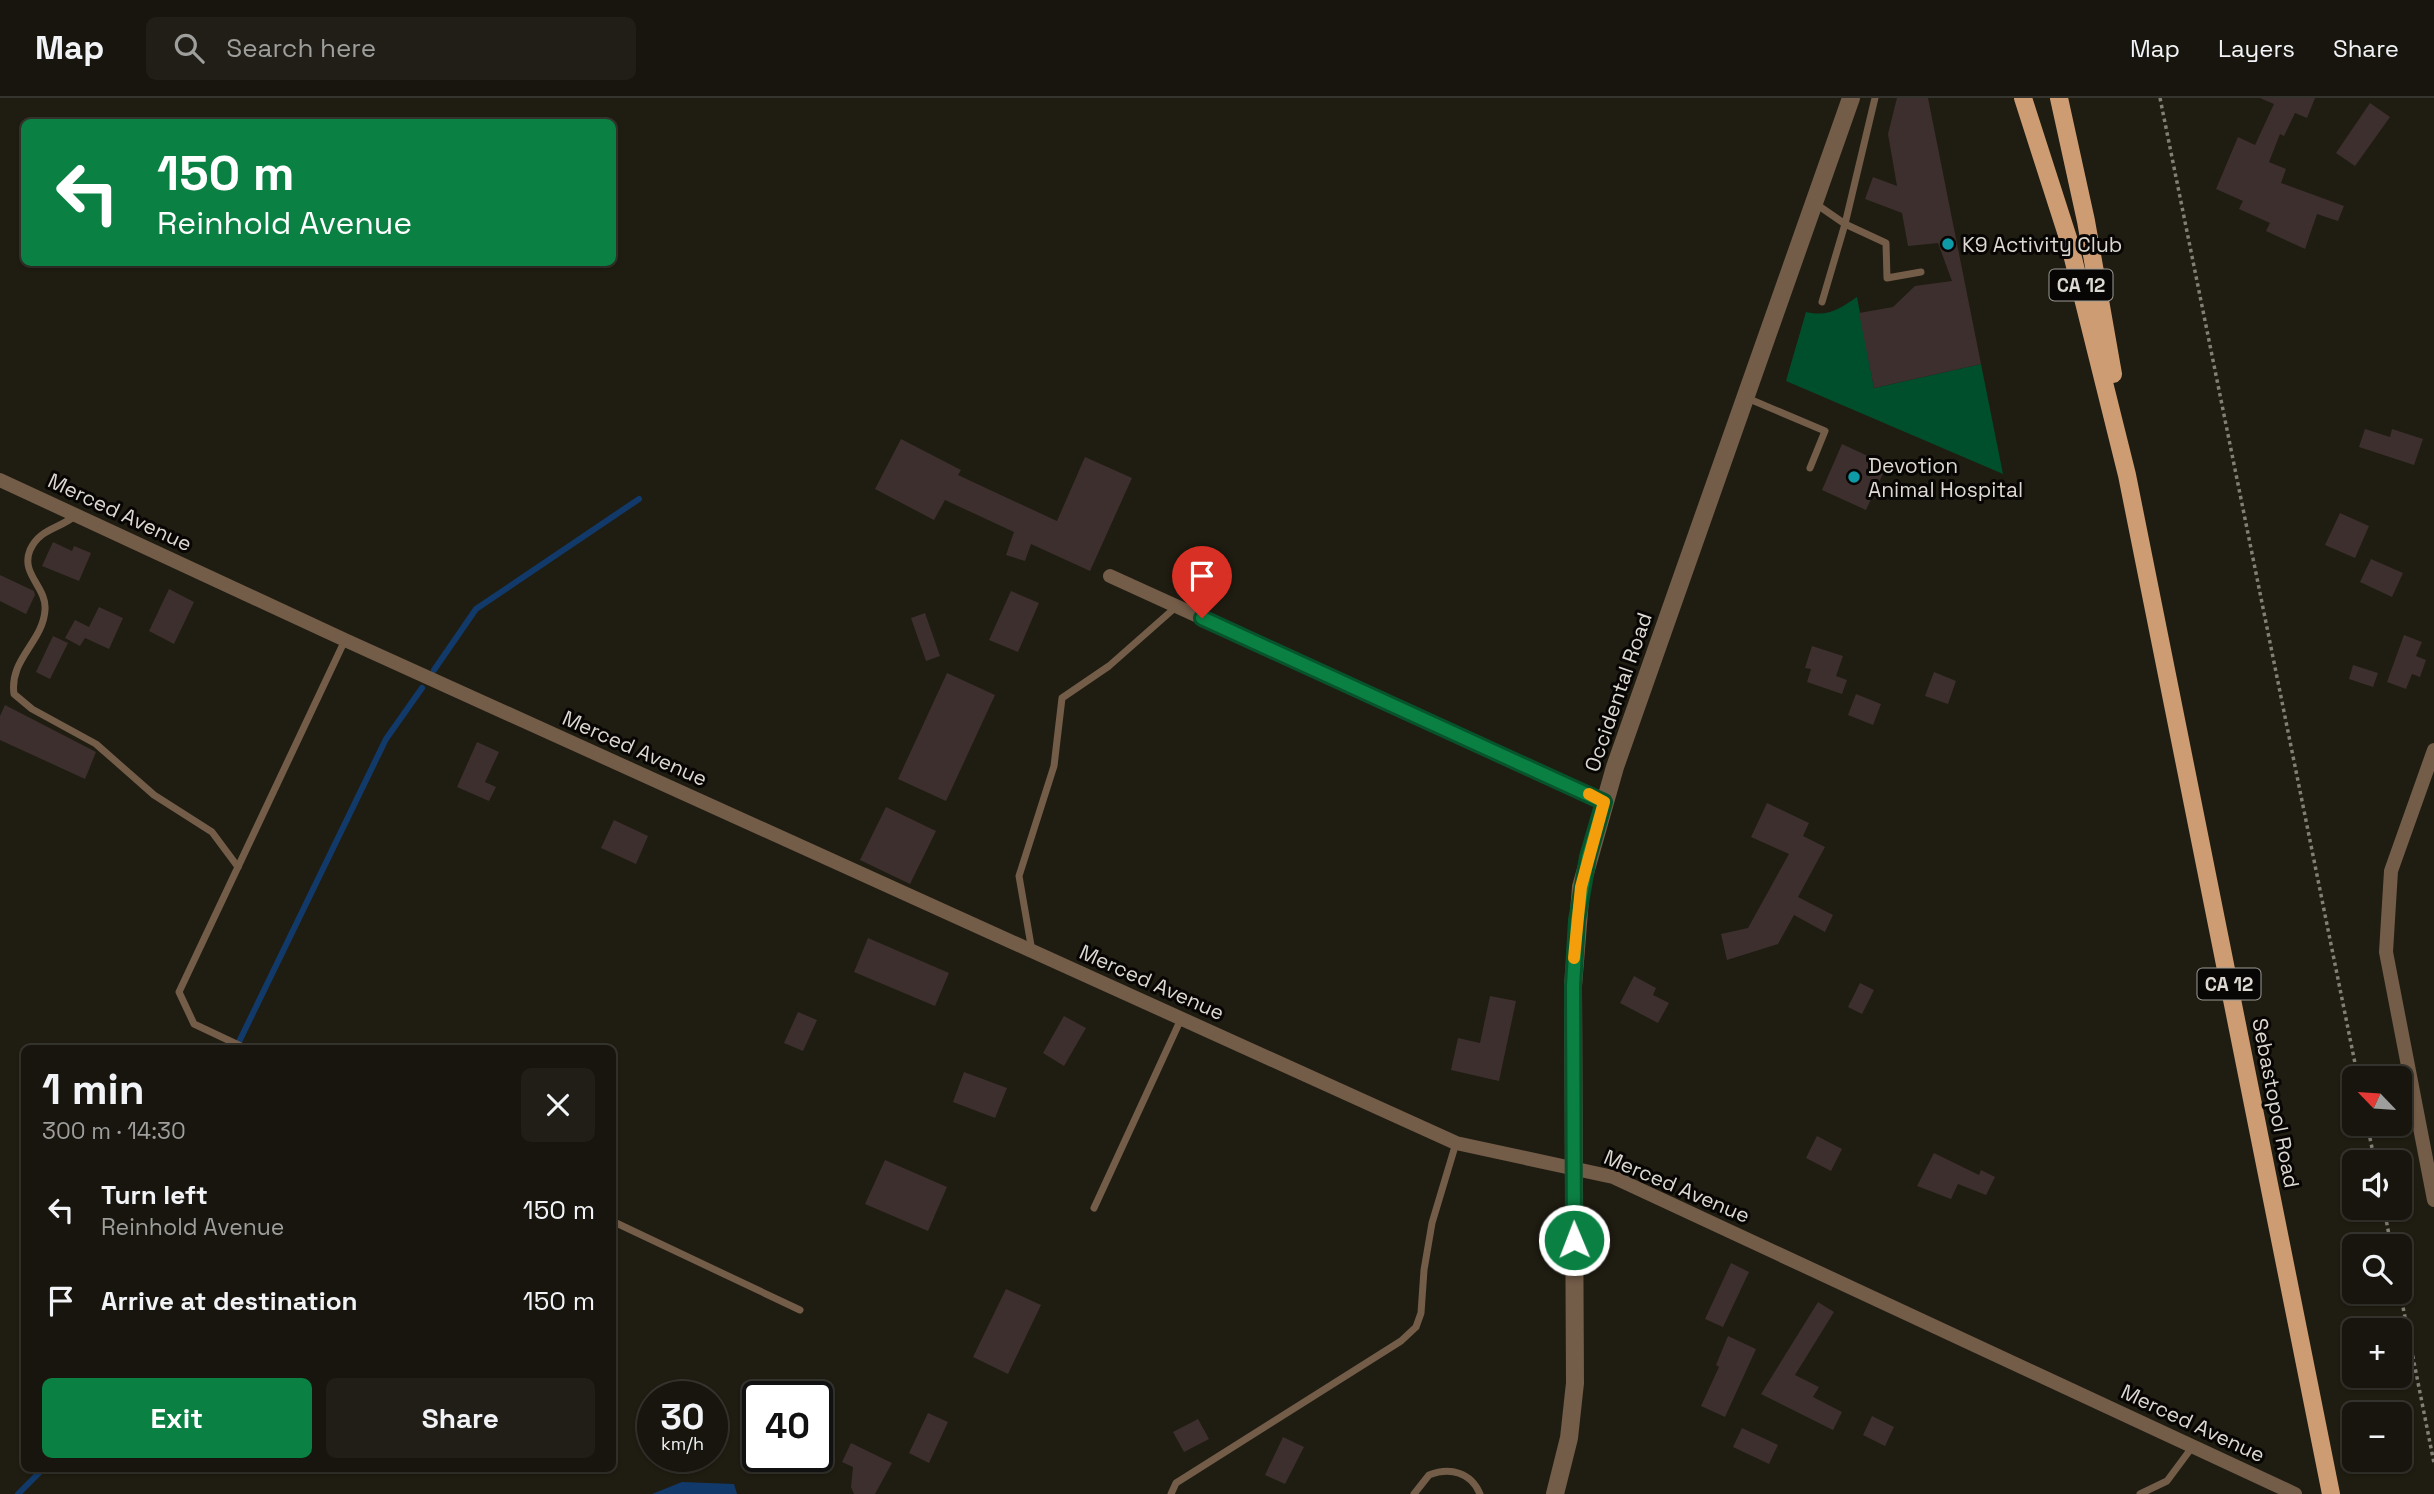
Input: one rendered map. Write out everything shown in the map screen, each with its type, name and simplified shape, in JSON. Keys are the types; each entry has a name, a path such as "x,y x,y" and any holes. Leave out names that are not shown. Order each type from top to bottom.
{"main road":[{"name":"Sebastopol Road","path":"2023,98 2068,238 2127,475"},
{"name":"Sebastopol Road","path":"2059,98 2095,268 2127,475 2331,1494"}],"street":[{"name":"Occidental Road","path":"1555,1494 1569,1438 1575,1383 1573,1167 1577,920 1588,857 1604,802 1851,98"},
{"name":"Merced Avenue","path":"0,480 345,640 1456,1143 1613,1177 2295,1494"},
{"path":"1110,576 1604,802"},
{"path":"2434,750 2391,871 2386,953 2434,1200"}],"lane":[{"path":"1822,302 1845,224 1875,98"},
{"path":"1815,204 1845,224 1886,243 1887,278 1921,272"},
{"path":"1746,398 1825,430 1810,468"},
{"path":"76,515 43,532 31,548 27,565 42,594 45,611 42,625 14,673 14,694 32,709 96,744 154,795 212,832 238,867"},
{"path":"1032,951 1019,876 1054,766 1062,698 1109,666 1177,606"},
{"path":"238,1045 194,1024 178,992 345,640"},
{"path":"1094,1208 1182,1019"},
{"path":"1171,1494 1176,1483 1401,1341 1416,1327 1421,1313 1424,1270 1432,1223 1456,1143"},
{"path":"616,1223 800,1310"},
{"path":"2140,1494 2167,1480 2193,1445"},
{"path":"1414,1494 1429,1475 1452,1471 1472,1481 1479,1494"}],"path":[{"path":"2160,98 2356,1066"},
{"path":"2402,1304 2434,1463"}],"green space":[{"path":"1857,297 1874,388 1981,364 2003,474 1786,381 1806,312 1827,313"}],"water":[{"path":"682,1482 734,1484 737,1494 652,1494"}],"building":[{"name":"K9 Activity Club","path":"1897,98 1928,98 1981,364 1874,388 1859,313 1893,307 1915,286 1952,281 1938,243 1908,246 1902,213 1865,199 1873,177 1897,186 1888,134"},
{"path":"2260,98 2315,98 2307,118 2295,113 2284,136 2280,134 2269,162 2286,169 2281,183 2344,206 2338,221 2317,214 2305,249 2266,231 2270,223 2239,209 2243,201 2216,189 2238,137 2255,145 2274,104"},
{"path":"2370,103 2390,117 2355,166 2336,153"},
{"path":"2365,429 2390,437 2392,429 2423,439 2414,465 2359,447"},
{"path":"901,439 961,470 958,475 1057,521 1085,457 1132,478 1090,571 1031,544 1025,561 1006,555 1014,532 945,500 934,520 875,489"},
{"name":"Devotion Animal Hospital","path":"1842,444 1887,465 1866,510 1822,490"},
{"path":"2340,513 2369,526 2355,558 2325,545"},
{"path":"53,542 72,551 74,546 91,553 79,581 42,566"},
{"path":"2371,559 2403,573 2392,597 2360,582"},
{"path":"0,575 34,591 35,595 26,614 0,601"},
{"path":"169,589 194,602 174,644 149,631"},
{"path":"1011,591 1039,603 1018,652 989,640"},
{"path":"99,607 123,618 109,649 85,638 80,646 65,638 75,620 89,627"},
{"path":"925,613 940,656 926,661 911,618"},
{"path":"2404,635 2422,642 2416,656 2426,660 2420,677 2412,674 2406,689 2387,682"},
{"path":"53,636 68,643 50,679 36,672"},
{"path":"1812,646 1843,656 1836,676 1847,680 1842,694 1807,682 1811,669 1805,668"},
{"path":"2353,665 2378,673 2373,687 2349,679"},
{"path":"1934,672 1956,681 1948,704 1925,696"},
{"path":"947,673 995,695 946,801 898,779"},
{"path":"1856,694 1881,704 1873,725 1848,715"},
{"path":"5,705 96,752 85,779 0,740 0,716"},
{"path":"477,742 499,752 485,782 496,787 489,801 457,787"},
{"path":"1767,803 1809,823 1803,836 1825,847 1798,897 1833,915 1825,932 1794,915 1778,944 1727,960 1721,934 1748,928 1789,854 1751,837"},
{"path":"886,807 936,831 910,884 860,860"},
{"path":"614,820 648,836 636,864 601,848"},
{"path":"868,938 949,973 935,1006 854,972"},
{"path":"1634,976 1656,988 1653,995 1669,1003 1658,1023 1620,1003"},
{"path":"1860,983 1874,990 1862,1014 1848,1007"},
{"path":"1490,996 1516,1001 1499,1081 1451,1070 1458,1038 1480,1043"},
{"path":"798,1012 817,1020 803,1051 784,1043"},
{"path":"1064,1016 1086,1028 1064,1066 1043,1053"},
{"path":"964,1072 1007,1088 995,1118 953,1102"},
{"path":"1817,1136 1842,1149 1831,1171 1806,1158"},
{"path":"1934,1153 1979,1175 1981,1170 1995,1177 1986,1195 1958,1184 1951,1199 1917,1186"},
{"path":"885,1160 947,1187 928,1231 865,1204"},
{"path":"1731,1263 1749,1272 1723,1327 1705,1319"},
{"path":"1006,1289 1041,1305 1008,1374 973,1357"},
{"path":"1818,1302 1834,1312 1795,1375 1819,1387 1813,1397 1842,1412 1833,1430 1761,1394"},
{"path":"1728,1336 1756,1349 1725,1417 1701,1406 1719,1367 1716,1365"},
{"path":"928,1413 948,1422 929,1463 909,1453"},
{"path":"1872,1416 1894,1427 1885,1446 1863,1435"},
{"path":"1198,1419 1209,1439 1184,1452 1173,1432"},
{"path":"1742,1428 1778,1445 1769,1464 1733,1447"},
{"path":"1283,1437 1304,1447 1285,1484 1265,1475"},
{"path":"851,1443 892,1463 875,1494 854,1494 851,1487 853,1467 842,1462"}],"waterway":[{"path":"434,670 476,609 639,499"},
{"path":"237,1045 386,739 422,688"},
{"path":"18,1494 40,1472"}],"slow traffic":[{"path":"1574,958 1581,887 1604,802 1589,794"}],"place":[{"name":"K9 Activity Club","path":"1948,244"},
{"name":"Devotion Animal Hospital","path":"1854,477"}],"route":[{"path":"1202,618 1604,802 1581,887 1574,952 1574,1240"}]}
